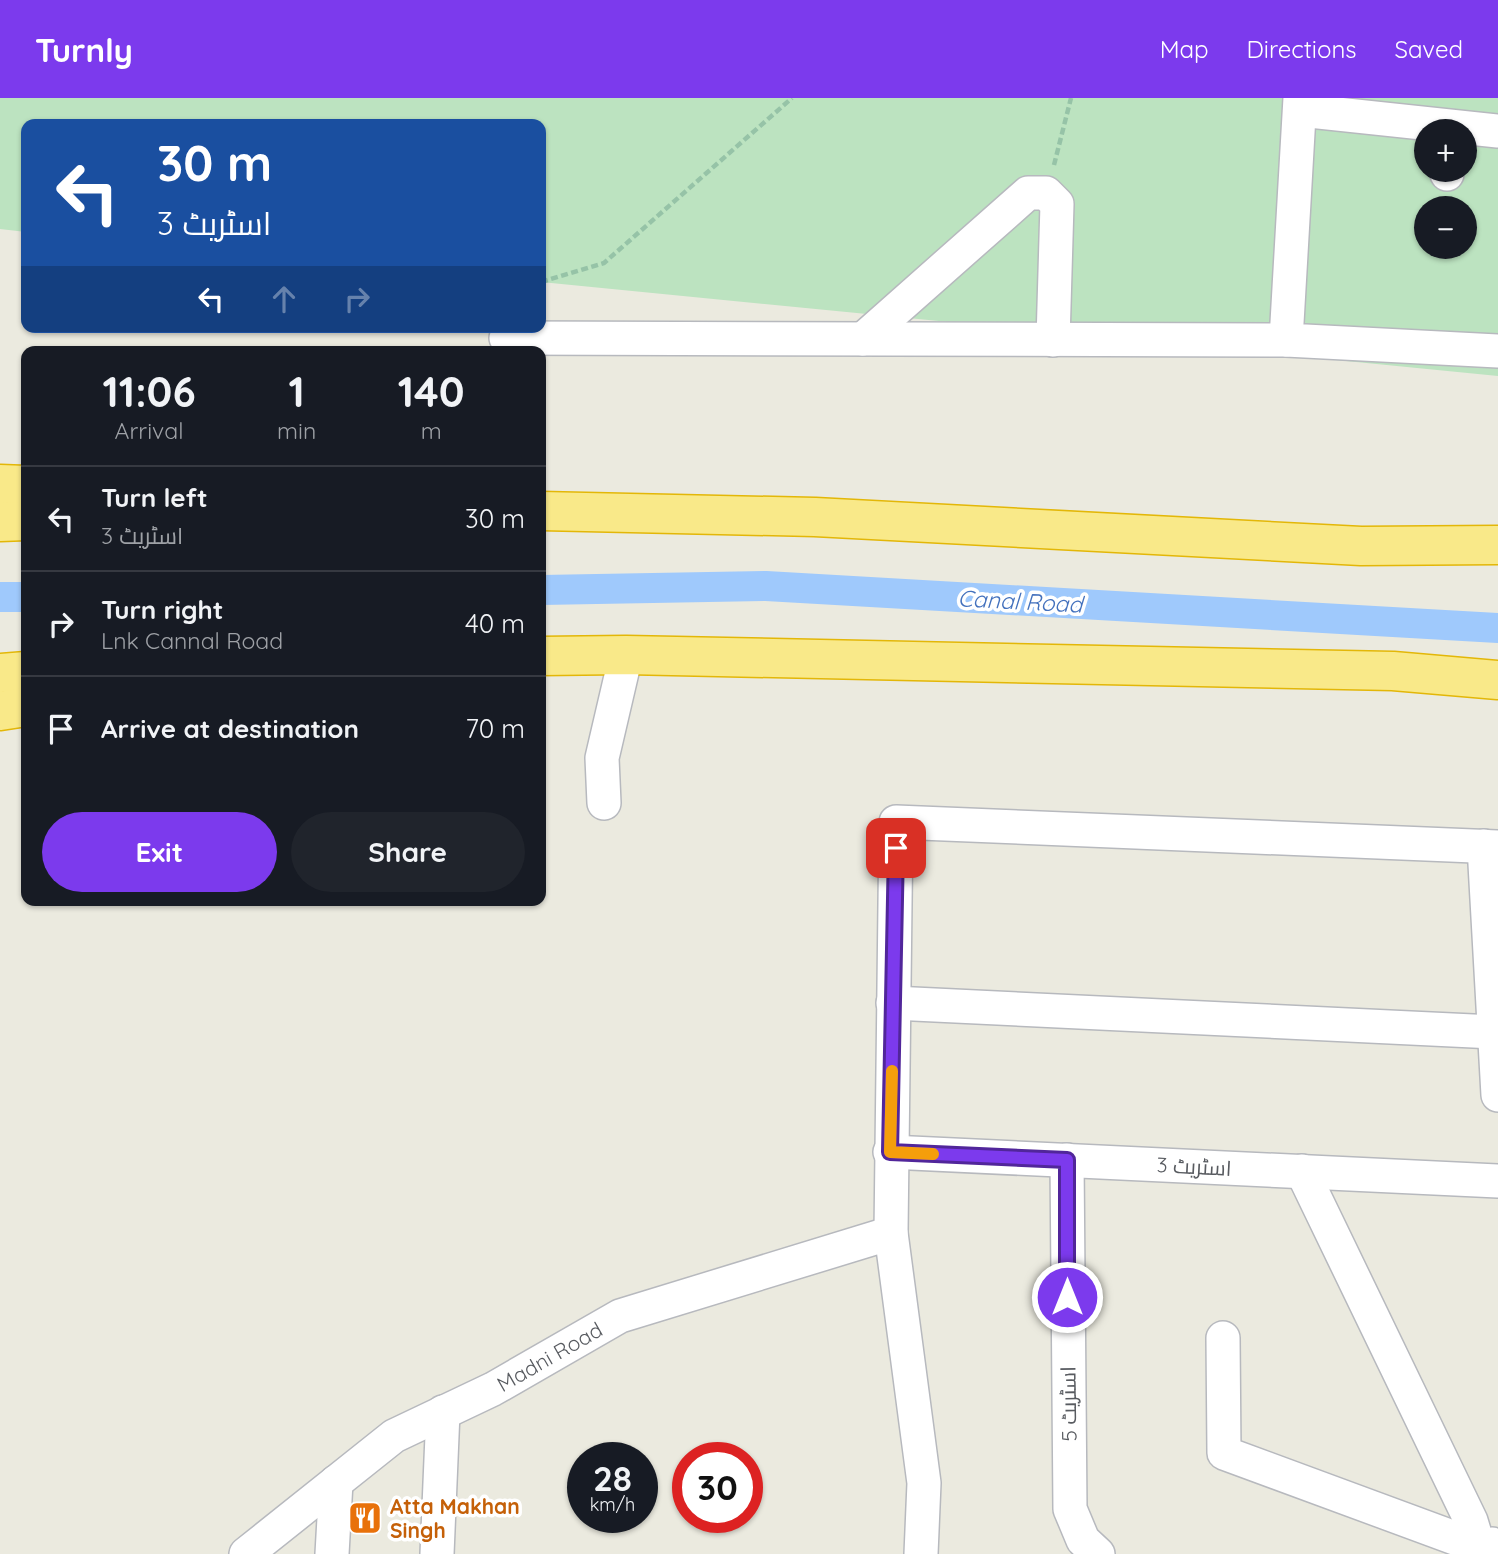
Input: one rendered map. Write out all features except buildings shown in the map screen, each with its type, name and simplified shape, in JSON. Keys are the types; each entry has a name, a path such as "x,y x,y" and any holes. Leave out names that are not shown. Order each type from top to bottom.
{"highway":[{"path":"0,484 21,485"},
{"path":"546,511 815,517 1361,546 1498,545"},
{"path":"0,522 21,521"},
{"path":"546,656 626,655 1393,671 1498,680"},
{"path":"0,673 21,671"},
{"path":"0,711 21,708"}],"street":[{"path":"1286,340 1300,104 1366,107 1414,119"},
{"path":"1477,130 1498,131"},
{"path":"863,339 1028,193 1046,193 1057,204 1053,340"},
{"path":"506,338 1286,340 1498,351"},
{"path":"604,803 602,758 626,655"},
{"path":"921,1554 924,1483 891,1233 890,1152 897,822 1491,847 1494,1032 1498,1095"},
{"path":"893,1003 1494,1032"},
{"name":"اسٹریٹ 3","path":"890,1152 1498,1181"},
{"name":"اسٹریٹ 5","path":"1067,1160 1070,1509 1083,1541 1098,1554"},
{"path":"1302,1171 1486,1548"},
{"name":"Madni Road","path":"246,1554 394,1436 493,1389 620,1316 891,1233"},
{"path":"1223,1338 1224,1453 1486,1548"},
{"path":"437,1554 443,1412"},
{"path":"332,1554 336,1482"}],"path":[{"path":"546,280 604,263 792,98"},
{"path":"1046,193 1071,98"}],"green space":[{"path":"0,98 1498,98 1498,376 546,282 546,119 21,119 21,231 0,229"}],"waterway":[{"name":"Canal Road","path":"546,590 766,586 1498,628"},
{"name":"Canal Road","path":"0,597 21,597"}],"slow traffic":[{"path":"892,1071 890,1152 933,1154"}],"place":[{"name":"Atta Makhan Singh","path":"365,1518"}],"route":[{"path":"896,848 890,1152 1067,1160 1067,1297"}]}
